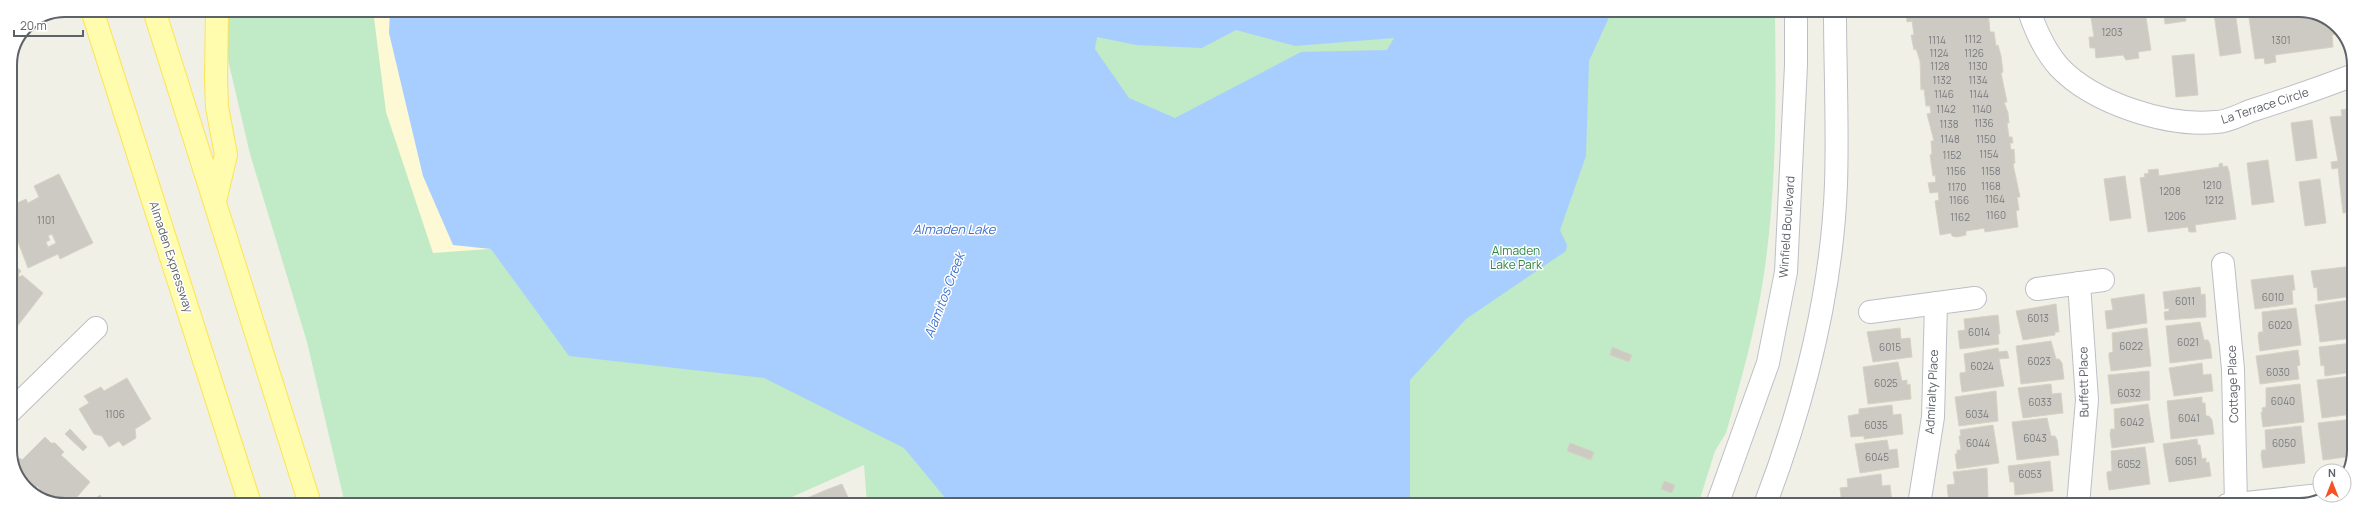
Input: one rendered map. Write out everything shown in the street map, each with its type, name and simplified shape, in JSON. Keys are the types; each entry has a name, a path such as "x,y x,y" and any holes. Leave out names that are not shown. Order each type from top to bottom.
{"main road":[{"name":"Almaden Expressway","path":"94,17 248,498"},
{"path":"156,17 308,498"},
{"path":"215,201 226,155 220,126 216,87 217,17"}],"street":[{"name":"Winfield Boulevard","path":"1720,498 1768,363 1786,272 1796,65 1796,17"},
{"path":"1768,498 1786,450 1816,343 1829,257 1836,184 1835,17"},
{"name":"La Terrace Circle","path":"2031,17 2040,42 2059,66 2074,80 2105,97 2138,112 2173,121 2217,122 2347,77"},
{"name":"Cottage Place","path":"2223,264 2233,369 2231,498"},
{"path":"2037,289 2103,280"},
{"name":"Buffett Place","path":"2079,283 2087,400 2079,498"},
{"path":"1870,312 1974,298"},
{"name":"Admiralty Place","path":"1920,498 1933,417 1936,303"},
{"path":"17,405 96,328"},
{"path":"2290,498 2311,496"}],"green space":[{"name":"Almaden Lake","path":"206,17 1775,17 1775,142 1768,241 1761,294 1748,354 1726,433 1715,451 1700,498 867,498 864,465 790,498 344,498 307,342 250,154 226,51"}],"sand":[{"path":"374,17 427,17 517,247 433,253 386,112"}],"water":[{"name":"Almaden Lake","path":"390,17 1609,17 1589,61 1586,156 1560,230 1567,245 1566,251 1466,319 1410,380 1410,498 945,498 904,448 764,378 569,356 491,249 453,245 423,176 389,33","holes":["1236,30 1295,46 1394,38 1387,50 1301,52 1175,118 1129,98 1095,49 1097,37 1136,45 1202,48"]}],"building":[{"path":"1906,17 1989,17 1990,32 1994,32 1996,46 1998,45 2001,56 2003,72 2001,73 2007,102 2004,102 2008,113 2009,123 2007,123 2009,137 2012,137 2013,143 2010,143 2011,150 2014,149 2015,163 2013,164 2020,197 2017,197 2019,210 2016,211 2018,227 1985,232 1984,228 1966,231 1966,235 1957,237 1952,236 1951,233 1940,235 1935,201 1939,200 1938,192 1930,193 1928,183 1936,182 1935,175 1933,176 1930,155 1932,154 1931,141 1934,141 1927,114 1931,113 1930,106 1926,106 1924,89 1921,90 1920,61 1916,49 1914,50 1911,35 1914,35 1912,21 1907,22"},
{"path":"2091,17 2146,17 2151,50 2138,52 2139,58 2126,60 2123,55 2096,58 2095,48 2090,48 2089,37 2094,37"},
{"path":"2164,17 2186,17 2186,21 2165,24"},
{"path":"2214,17 2236,17 2241,53 2220,56"},
{"path":"2249,17 2308,18 2323,23 2336,34 2332,35 2333,47 2275,55 2276,62 2265,64 2264,58 2255,59"},
{"path":"2194,54 2198,95 2176,97 2172,56"},
{"path":"2347,109 2347,213 2343,213 2338,168 2332,169 2331,162 2338,161 2330,117 2342,116 2341,110"},
{"path":"2312,120 2317,158 2296,161 2291,123"},
{"path":"2268,160 2274,202 2252,205 2247,163"},
{"path":"2222,163 2223,167 2227,166 2229,171 2236,219 2195,225 2196,232 2189,232 2188,227 2148,232 2140,178 2145,177 2144,174 2149,173 2148,170 2158,169 2159,176 2219,167 2219,164"},
{"path":"59,174 93,243 60,259 58,254 28,268 17,239 17,203 26,199 28,203 39,197 34,186","holes":["52,234 56,243 48,247 46,242 50,240 48,236"]},
{"path":"2125,176 2131,218 2110,221 2104,179"},
{"path":"2320,179 2326,223 2305,226 2299,182"},
{"path":"2347,267 2347,297 2318,301 2317,287 2314,288 2311,271"},
{"path":"17,268 21,271 18,275 21,277 22,275 43,293 17,327"},
{"path":"2293,275 2295,290 2292,290 2293,304 2255,309 2251,280"},
{"path":"2200,287 2201,295 2205,294 2206,317 2165,320 2164,312 2169,311 2169,308 2165,309 2163,292"},
{"path":"2144,294 2147,323 2107,329 2105,311 2113,310 2111,299"},
{"path":"2347,300 2347,339 2320,342 2315,305"},
{"path":"2056,304 2059,332 2055,332 2055,335 2023,340 2016,311"},
{"path":"2296,308 2301,345 2260,351 2258,336 2259,332 2263,332 2262,312"},
{"path":"1998,315 2000,334 1998,334 1999,344 1960,349 1958,331 1965,330 1964,319"},
{"path":"2200,322 2204,340 2208,340 2210,344 2212,358 2170,363 2166,326"},
{"path":"1900,328 1901,339 1910,338 1912,357 1873,362 1867,332"},
{"path":"2147,328 2151,366 2111,371 2109,353 2113,352 2112,333"},
{"path":"2051,341 2056,359 2059,359 2062,363 2064,379 2021,384 2016,346"},
{"path":"2347,344 2347,373 2325,376 2324,365 2321,366 2319,347"},
{"path":"1612,347 1632,355 1629,362 1610,355"},
{"path":"1998,348 1999,352 2007,351 2009,358 1999,359 2004,386 1962,392 1960,373 1966,372 1964,354"},
{"path":"2298,350 2300,365 2297,366 2299,379 2260,384 2256,356"},
{"path":"1898,362 1902,381 1907,380 1907,385 1910,384 1911,399 1868,404 1863,367"},
{"path":"2202,363 2203,375 2211,374 2213,391 2174,396 2169,368"},
{"path":"2149,371 2150,400 2111,404 2108,375"},
{"path":"2347,377 2347,415 2322,418 2317,380"},
{"path":"127,378 151,419 135,429 136,438 123,446 119,441 109,447 102,436 94,434 79,409 89,403 84,396 101,387 104,391"},
{"path":"2051,384 2052,394 2061,393 2063,413 2023,418 2018,388"},
{"path":"2300,384 2304,422 2263,427 2261,412 2263,412 2262,408 2266,407 2266,388"},
{"path":"1996,391 1998,421 1959,426 1955,397"},
{"path":"2202,397 2202,403 2205,403 2206,416 2209,416 2212,420 2214,434 2171,439 2167,401"},
{"path":"2148,404 2154,442 2112,448 2110,434 2111,429 2115,429 2114,409"},
{"path":"1892,405 1893,415 1901,414 1903,434 1864,439 1864,436 1851,437 1848,416 1859,414 1859,409"},
{"path":"2047,418 2051,436 2055,436 2057,440 2059,455 2017,460 2012,422"},
{"path":"2347,420 2346,457 2323,460 2318,423"},
{"path":"1993,425 1999,463 1957,469 1955,454 1957,454 1957,450 1961,450 1959,436 1961,436 1960,430"},
{"path":"2301,426 2305,463 2263,468 2261,455 2262,450 2266,450 2265,430"},
{"path":"70,429 87,447 83,451 65,434"},
{"path":"45,437 51,443 55,443 64,452 61,455 90,482 76,498 56,497 41,492 37,486 35,488 29,482 25,477 18,460 20,458 22,460"},
{"path":"2197,439 2198,445 2200,445 2202,459 2206,458 2206,463 2209,462 2211,476 2169,482 2163,444"},
{"path":"1887,440 1889,450 1897,449 1899,467 1860,473 1855,444"},
{"path":"1570,443 1594,452 1591,460 1567,451"},
{"path":"2145,447 2150,484 2109,490 2107,472 2112,471 2111,451"},
{"path":"2050,461 2053,491 2015,495 2014,482 2010,482 2008,466"},
{"path":"1987,468 1988,498 1948,498 1947,485 1955,484 1953,472"},
{"path":"1881,474 1882,486 1890,485 1891,498 1841,498 1840,488 1848,487 1847,479"},
{"path":"1664,481 1675,485 1672,493 1661,489"},
{"path":"842,484 848,498 807,498"}],"park label":[{"name":"Almaden Lake Park","path":"1516,258"}],"water label":[{"name":"Alamitos Creek","path":"944,295"}]}
